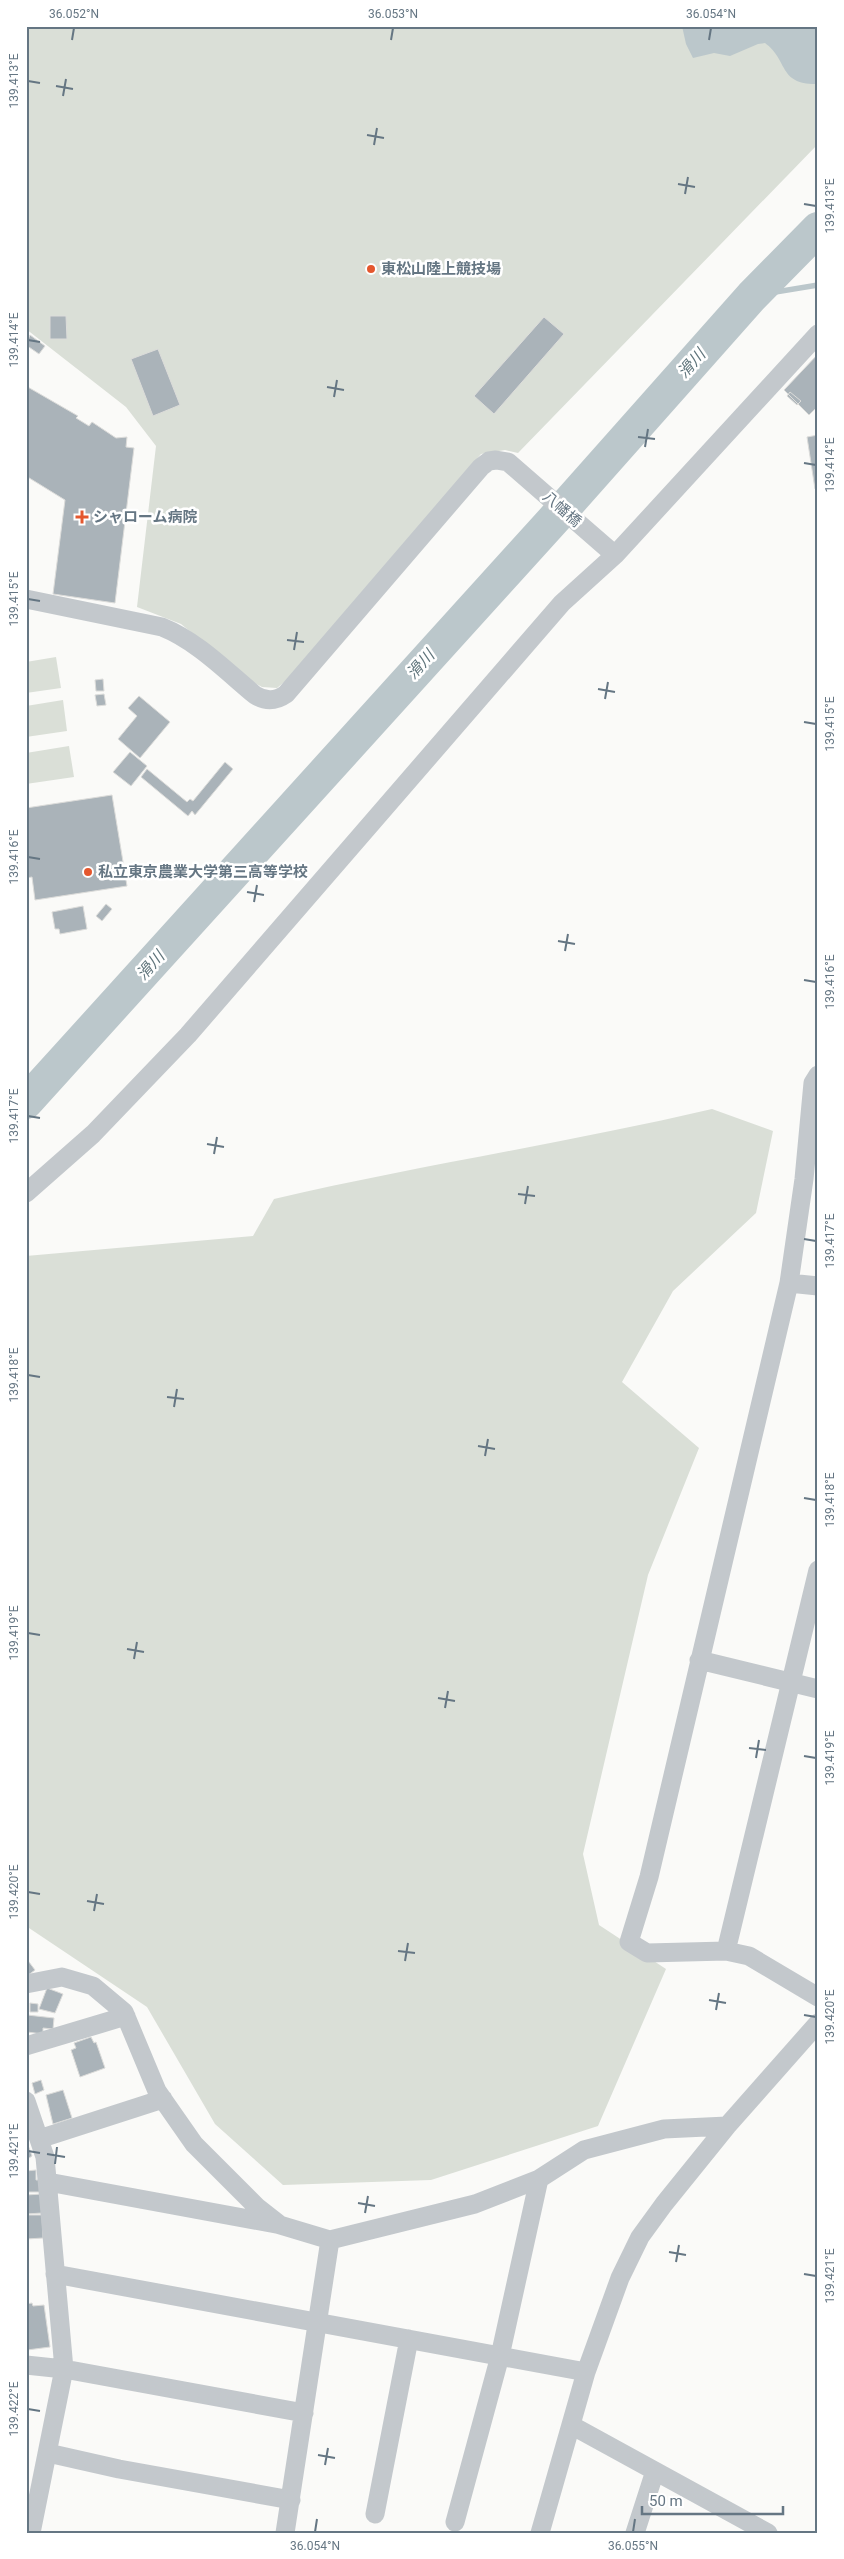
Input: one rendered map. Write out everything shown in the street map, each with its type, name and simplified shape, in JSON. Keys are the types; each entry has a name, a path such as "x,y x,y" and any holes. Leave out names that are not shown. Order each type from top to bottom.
{"street":[{"path":"26,1193 93,1134 188,1035 608,549 818,334"},
{"name":"八幡橋","path":"26,599 162,627 176,633 196,646 261,699 278,700 286,694 488,461 508,462 608,549"},
{"path":"815,1988 749,1956 726,1951 647,1953 629,1942 649,1877 789,1283 811,1179 814,1083 818,1075"},
{"path":"789,1283 818,1286"},
{"path":"726,1951 818,1570"},
{"path":"699,1660 818,1689"},
{"path":"26,1984 62,1977 93,1986 124,2012 157,2091 194,2144 257,2207 280,2225"},
{"path":"26,2046 126,2016"},
{"path":"540,2533 586,2372 620,2278 640,2237 727,2126 818,2023"},
{"path":"39,2139 163,2099"},
{"path":"26,2101 45,2157 64,2369 31,2533"},
{"path":"48,2182 280,2225 330,2240 475,2204 539,2179 584,2150 664,2129 727,2126"},
{"path":"455,2522 500,2356 539,2179"},
{"path":"285,2533 319,2323 330,2240"},
{"path":"56,2274 586,2372"},
{"path":"375,2514 409,2339"},
{"path":"26,2365 64,2369 304,2413"},
{"path":"571,2425 655,2471 736,2525 768,2533"},
{"path":"48,2453 119,2469 291,2500"},
{"path":"636,2533 655,2471"}],"shaded area":[{"path":"26,26 818,26 818,144 518,453 505,450 481,454 288,679 277,688 262,687 251,681 181,624 137,607 156,446 126,407 26,329"},
{"path":"682,26 818,26 818,84 796,81 786,71 773,50 765,43 730,56 714,53 693,58 686,44"},
{"path":"56,657 61,688 26,693 26,662"},
{"path":"63,700 67,731 26,737 26,706"},
{"path":"69,746 74,777 26,784 26,753"},
{"path":"712,1109 773,1131 756,1213 673,1291 622,1382 699,1448 648,1575 583,1854 599,1925 666,1969 598,2126 431,2180 283,2185 215,2124 147,2007 26,1926 26,1256 253,1236 274,1199 383,1175 603,1133"}],"building":[{"path":"50,316 66,316 67,339 50,339"},
{"path":"544,317 564,334 494,414 474,396"},
{"path":"30,335 45,346 39,354 26,345"},
{"path":"158,349 180,405 153,416 131,359"},
{"path":"818,354 818,406 809,415 784,390"},
{"path":"26,386 78,416 76,418 89,426 92,422 116,438 127,437 126,447 134,448 115,603 53,594 65,500 26,476"},
{"path":"790,392 801,401 797,405 787,396"},
{"path":"818,435 818,489 815,489 807,437"},
{"path":"103,679 104,691 96,691 95,680"},
{"path":"104,694 106,705 97,706 95,695"},
{"path":"139,696 170,722 140,758 118,739 137,716 128,708"},
{"path":"130,752 147,766 131,786 113,772"},
{"path":"225,762 233,769 195,815 192,811 188,816 141,777 147,769 187,802 190,799 193,801"},
{"path":"112,795 127,886 35,900 32,877 26,878 26,808"},
{"path":"106,904 112,909 102,921 96,916"},
{"path":"83,906 87,929 60,934 59,929 55,929 52,912"},
{"path":"26,1958 35,1970 27,1976 26,1975"},
{"path":"47,1988 63,1994 55,2013 39,2009"},
{"path":"30,2003 38,2004 38,2012 30,2012"},
{"path":"27,2015 54,2018 53,2029 43,2028 43,2034 27,2032"},
{"path":"91,2037 94,2043 96,2042 105,2068 80,2077 71,2050 76,2048 74,2043"},
{"path":"41,2080 44,2090 35,2094 32,2083"},
{"path":"63,2090 72,2118 53,2124 46,2095"},
{"path":"26,2140 32,2156 26,2160"},
{"path":"36,2170 36,2180 41,2180 41,2192 26,2192 26,2171"},
{"path":"42,2194 42,2213 26,2214 26,2195"},
{"path":"26,2215 42,2215 43,2238 26,2239"},
{"path":"32,2303 33,2306 44,2305 50,2347 27,2350 26,2304"}],"waterway":[{"name":"滑川","path":"26,1102 555,518 752,296 818,229"},
{"path":"752,296 818,285"}],"place":[{"name":"東松山陸上競技場","path":"371,269"},
{"name":"シャローム病院","path":"82,517"},
{"name":"私立東京農業大学第三高等学校","path":"88,872"}]}
